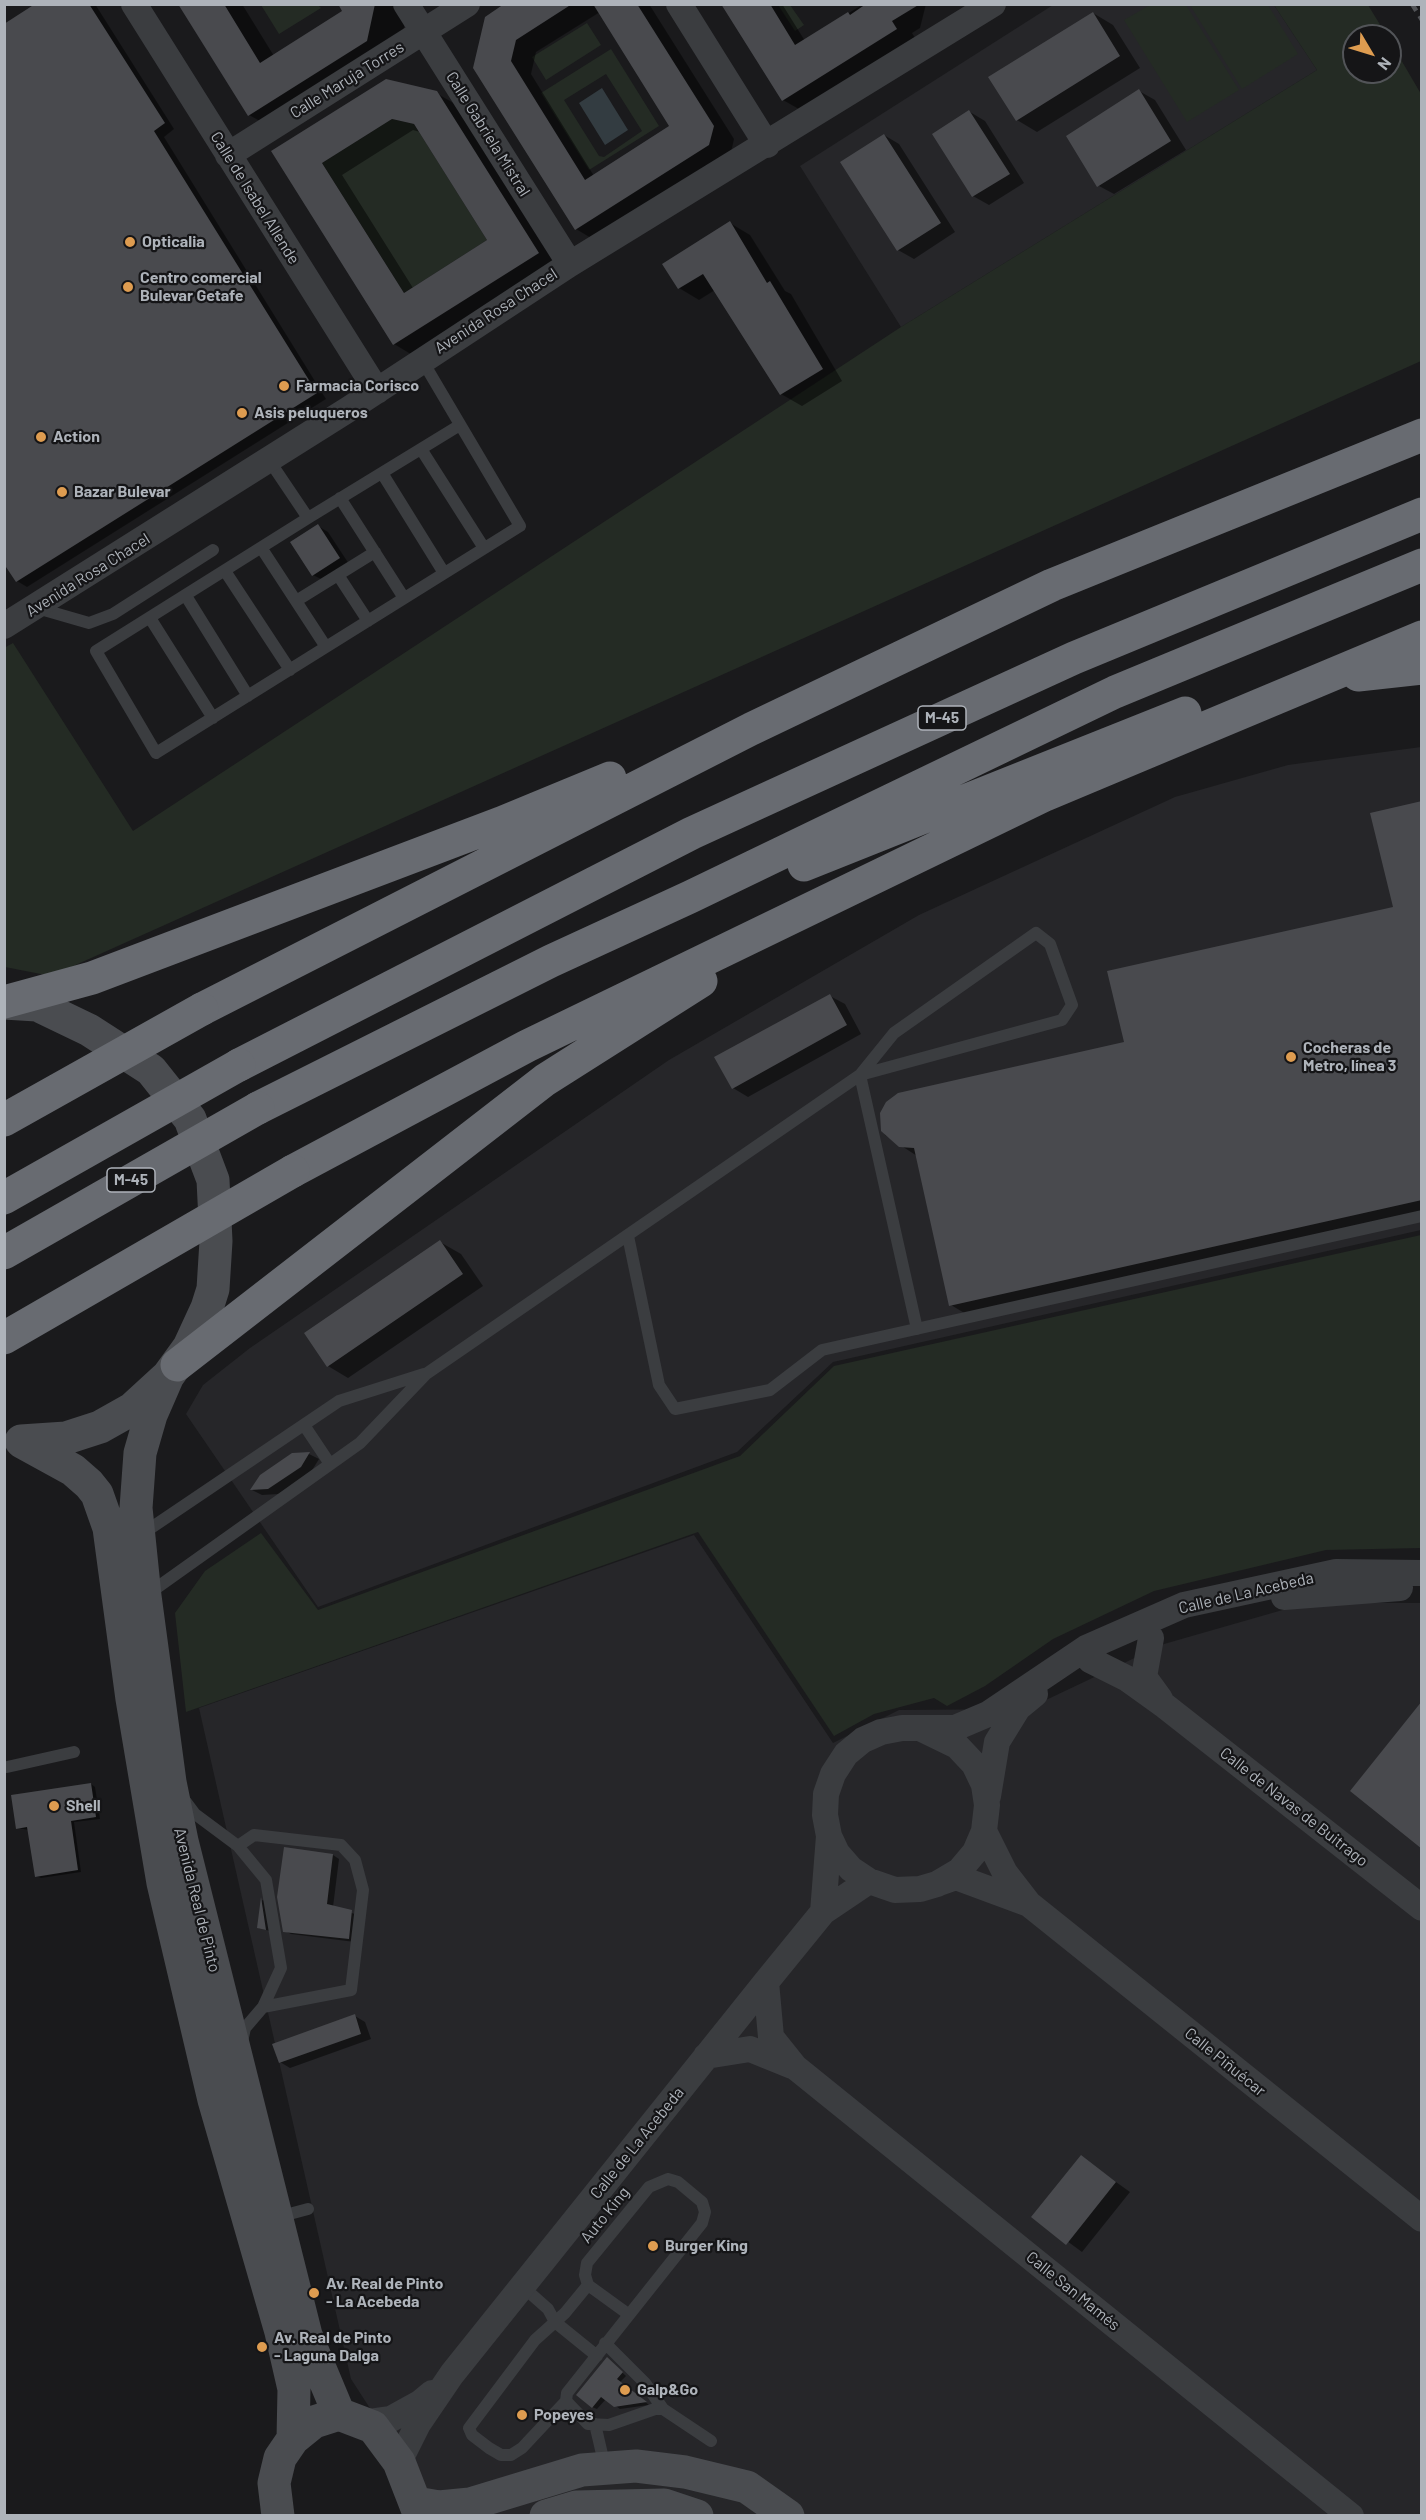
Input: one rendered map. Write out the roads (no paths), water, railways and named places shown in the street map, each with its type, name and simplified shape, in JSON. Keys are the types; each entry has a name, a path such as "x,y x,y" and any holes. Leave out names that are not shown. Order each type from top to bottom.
{"highway":[{"path":"4,1120 202,1009 751,729 1052,585 1422,435"},
{"name":"M-45","path":"4,1198 239,1065 692,834 1074,658 1422,514"},
{"name":"M-45","path":"4,1253 258,1108 551,961 690,897 1115,692 1422,566"},
{"path":"690,897 743,889 1422,621"},
{"path":"4,1338 293,1171 527,1046 1045,795 1422,637"},
{"path":"1317,681 1422,668"},
{"path":"12,997 92,978 501,824 669,754 751,729"},
{"path":"172,1370 545,1080 835,897"}],"main road":[{"path":"12,997 37,1005 89,1030 151,1070 190,1119 213,1180 216,1255 213,1289 189,1347 172,1370 132,1409 100,1427 66,1438 14,1441"},
{"name":"Avenida Real de Pinto","path":"172,1370 151,1415 140,1453 136,1508 145,1596 171,1782 182,1840 306,2335 351,2419"},
{"name":"Avenida Real de Pinto","path":"14,1441 73,1470 89,1484 97,1494 109,1528 136,1721 163,1882 214,2100 281,2332 294,2389 293,2439"},
{"path":"278,2516 274,2483 280,2458 293,2439 314,2422 351,2419 373,2427 399,2462 418,2509 470,2504 582,2470 636,2466 685,2472 747,2487 788,2516"},
{"path":"546,2516 664,2505 697,2516"}],"street":[{"name":"Calle de Isabel Allende","path":"134,4 377,391"},
{"name":"Calle Gabriela Mistral","path":"406,4 570,264"},
{"name":"Calle Maruja Torres","path":"228,155 467,4"},
{"path":"679,4 767,145"},
{"name":"Avenida Rosa Chacel","path":"4,626 37,608 377,391 421,359 570,264 767,145 961,13 993,4"},
{"name":"Calle de La Acebeda","path":"922,1729 955,1728 988,1714 1086,1648 1184,1605 1335,1572 1422,1573"},
{"name":"Calle de La Acebeda","path":"987,1805 997,1742 1018,1708 1039,1691 1090,1660 1150,1638 1185,1620 1248,1600 1422,1586"},
{"name":"Calle de Navas de Buitrago","path":"1150,1638 1144,1677 1165,1706"},
{"name":"Calle de Navas de Buitrago","path":"1090,1660 1126,1678 1165,1706 1422,1908"},
{"path":"902,1728 922,1729 957,1746 974,1764 984,1785 987,1805 984,1831 975,1852 959,1871 939,1883 920,1889 895,1890 868,1881 851,1869 837,1853 829,1836 825,1815 826,1794 833,1774 846,1754 863,1740 881,1732 902,1728"},
{"name":"Calle Piñuécar","path":"984,1831 1005,1873 1029,1904 1422,2218"},
{"path":"823,1912 829,1836"},
{"name":"Calle Piñuécar","path":"939,1883 956,1877 1029,1904"},
{"name":"Calle de La Acebeda","path":"399,2462 418,2424 452,2374 706,2056 823,1912 868,1881"},
{"name":"Calle San Mamés","path":"766,1982 771,2037 795,2067 1351,2516"},
{"name":"Calle San Mamés","path":"706,2056 750,2049 795,2067"},
{"name":"Calle de La Acebeda","path":"351,2419 391,2419 420,2403 452,2374"}],"lane":[{"path":"421,359 460,424 520,526 156,753 96,651 460,424"},
{"path":"421,449 484,549"},
{"path":"269,460 308,518"},
{"path":"382,473 444,573"},
{"path":"340,498 404,598"},
{"path":"262,549 326,647"},
{"path":"37,608 89,623 113,614 213,550"},
{"path":"296,601 375,552"},
{"path":"225,572 290,670"},
{"path":"338,575 368,621"},
{"path":"186,596 248,696"},
{"path":"150,618 213,718"},
{"path":"145,1596 360,1443 426,1374 860,1075 894,1033 1036,933 1050,944 1072,1005 1062,1020 860,1075"},
{"path":"860,1075 917,1329"},
{"path":"628,1236 659,1385 675,1408 771,1390 822,1350 1422,1216"},
{"path":"139,1536 339,1401 426,1374"},
{"path":"304,1425 330,1464"},
{"path":"7,1767 75,1752"},
{"path":"171,1782 195,1814 238,1846 266,1880 281,1968 263,2007 245,2028 238,2063"},
{"path":"238,1846 254,1835 341,1845 355,1860 363,1890 351,1990 263,2007"},
{"name":"Auto King","path":"588,2285 585,2275 587,2263 649,2187 668,2179 678,2182 702,2202 705,2212 702,2223 628,2314"},
{"path":"276,2217 308,2209"},
{"path":"588,2285 628,2314 567,2393 566,2401 522,2448 511,2455 501,2455 472,2435 469,2428 535,2340 555,2322 588,2285"},
{"path":"522,2286 548,2309 555,2322 597,2356"},
{"path":"605,2343 645,2383 663,2409 711,2441"},
{"path":"566,2401 588,2424 609,2425 655,2409 663,2409"},
{"path":"595,2424 606,2468"}],"railway":[{"path":"1412,4 1422,20"}],"place":[{"name":"Opticalia","path":"130,242"},
{"name":"Centro comercial Bulevar Getafe","path":"128,287"},
{"name":"Farmacia Corisco","path":"284,386"},
{"name":"Asis peluqueros","path":"242,413"},
{"name":"Action","path":"41,437"},
{"name":"Bazar Bulevar","path":"62,492"},
{"name":"Cocheras de Metro, línea 3","path":"1291,1057"},
{"name":"Shell","path":"54,1806"},
{"name":"Burger King","path":"653,2246"},
{"name":"Av. Real de Pinto - La Acebeda","path":"314,2293"},
{"name":"Av. Real de Pinto - Laguna Dalga","path":"262,2347"},
{"name":"Galp&Go","path":"625,2390"},
{"name":"Popeyes","path":"522,2415"}]}
